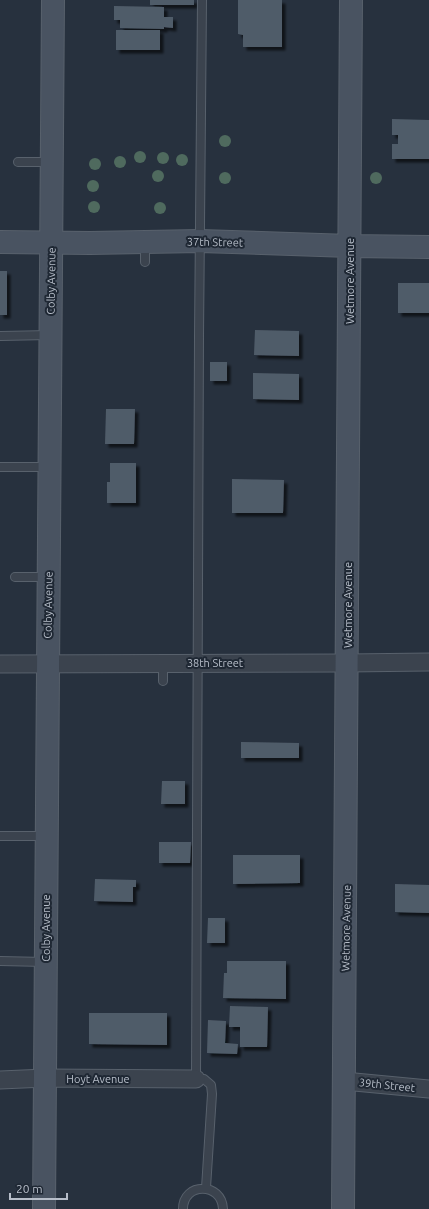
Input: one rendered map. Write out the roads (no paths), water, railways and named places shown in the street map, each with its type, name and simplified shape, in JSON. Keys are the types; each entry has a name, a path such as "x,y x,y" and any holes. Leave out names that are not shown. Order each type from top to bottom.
{"street":[{"name":"Colby Avenue","path":"44,1209 53,0"},
{"name":"Wetmore Avenue","path":"343,1209 348,663 351,0"},
{"name":"37th Street","path":"0,242 52,242 145,252 200,241 429,247"},
{"name":"38th Street","path":"0,664 429,662"},
{"name":"Hoyt Avenue","path":"0,1080 46,1078 196,1079"},
{"name":"39th Street","path":"344,1081 429,1089"}],"lane":[{"path":"202,0 197,663 196,1079 204,1079 211,1085 212,1094 206,1188"},
{"path":"18,162 52,162"},
{"path":"1,336 50,336"},
{"path":"0,467 49,467"},
{"path":"15,577 49,578"},
{"path":"163,663 163,681"},
{"path":"0,836 46,836"},
{"path":"0,961 46,962"},
{"path":"183,1209 188,1195 193,1191 206,1188 212,1190 218,1195 222,1200 223,1209"}]}
